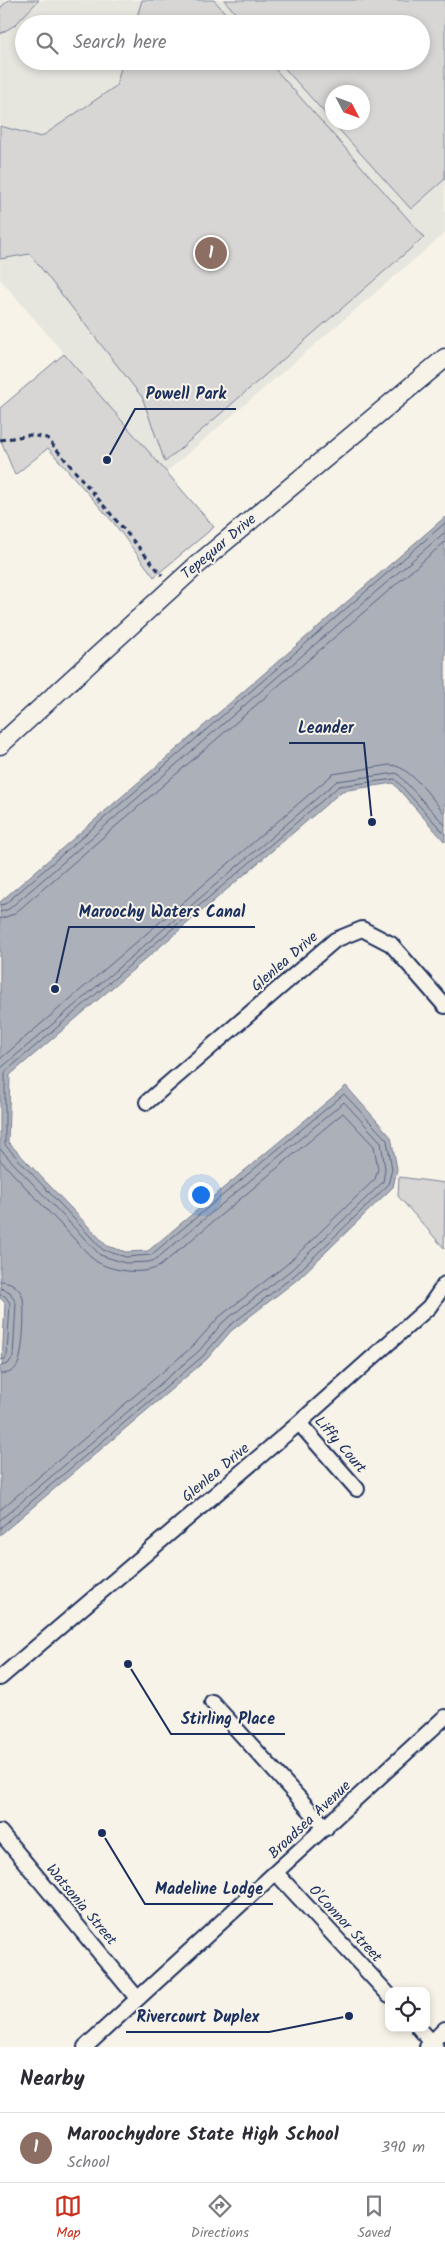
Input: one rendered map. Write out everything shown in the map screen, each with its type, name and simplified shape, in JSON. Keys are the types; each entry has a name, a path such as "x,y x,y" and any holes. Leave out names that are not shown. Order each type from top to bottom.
{"street":[{"name":"Tepequar Drive","path":"0,745 197,565 445,358"},
{"name":"Glenlea Drive","path":"147,1102 335,940 362,929 391,944 445,1006"},
{"name":"Glenlea Drive","path":"0,1678 299,1423 430,1307 445,1284"},
{"name":"Liffy Court","path":"299,1423 357,1489"},
{"path":"212,1702 326,1828"},
{"name":"Broadsea Avenue","path":"85,2047 137,1998 277,1874 445,1717"},
{"name":"Watsonia Street","path":"0,1832 137,1998"},
{"name":"O'Connor Street","path":"277,1874 385,1991"},
{"path":"422,2032 432,2045 445,2030"}],"path":[{"path":"0,440 30,434 47,438 163,577"}],"shaded area":[{"path":"0,0 445,0 445,233 166,472 0,279"},
{"path":"9,0 39,0 25,15 15,15 15,25 0,34 0,8"},
{"path":"142,0 214,0 227,15 138,15"},
{"path":"224,0 445,0 445,179 411,209 339,130 370,130 370,85 325,85 325,113 286,70 430,70 430,15 237,15"},
{"path":"120,70 276,70 325,125 325,130 329,130 424,237 165,462 142,397 30,254 0,259 0,126 41,137 116,86"},
{"path":"64,354 214,527 154,577 113,522 48,448 15,475 0,438 0,408"},
{"path":"399,1177 445,1183 444,1248 398,1196"}],"water":[{"path":"445,517 445,842 393,783 342,791 10,1075 8,1142 107,1246 126,1252 148,1251 346,1086 391,1137 397,1169 393,1187 298,1279 231,1331 207,1359 0,1535 0,1366 2,1364 5,1303 0,1298 0,902"}],"place":[{"name":"Maroochydore State High School","path":"211,253"},
{"name":"Powell Park","path":"107,460"},
{"name":"Leander","path":"372,822"},
{"name":"Maroochy Waters Canal","path":"55,989"},
{"name":"Stirling Place","path":"128,1664"},
{"name":"Madeline Lodge","path":"102,1833"},
{"name":"Rivercourt Duplex","path":"349,2016"}]}
